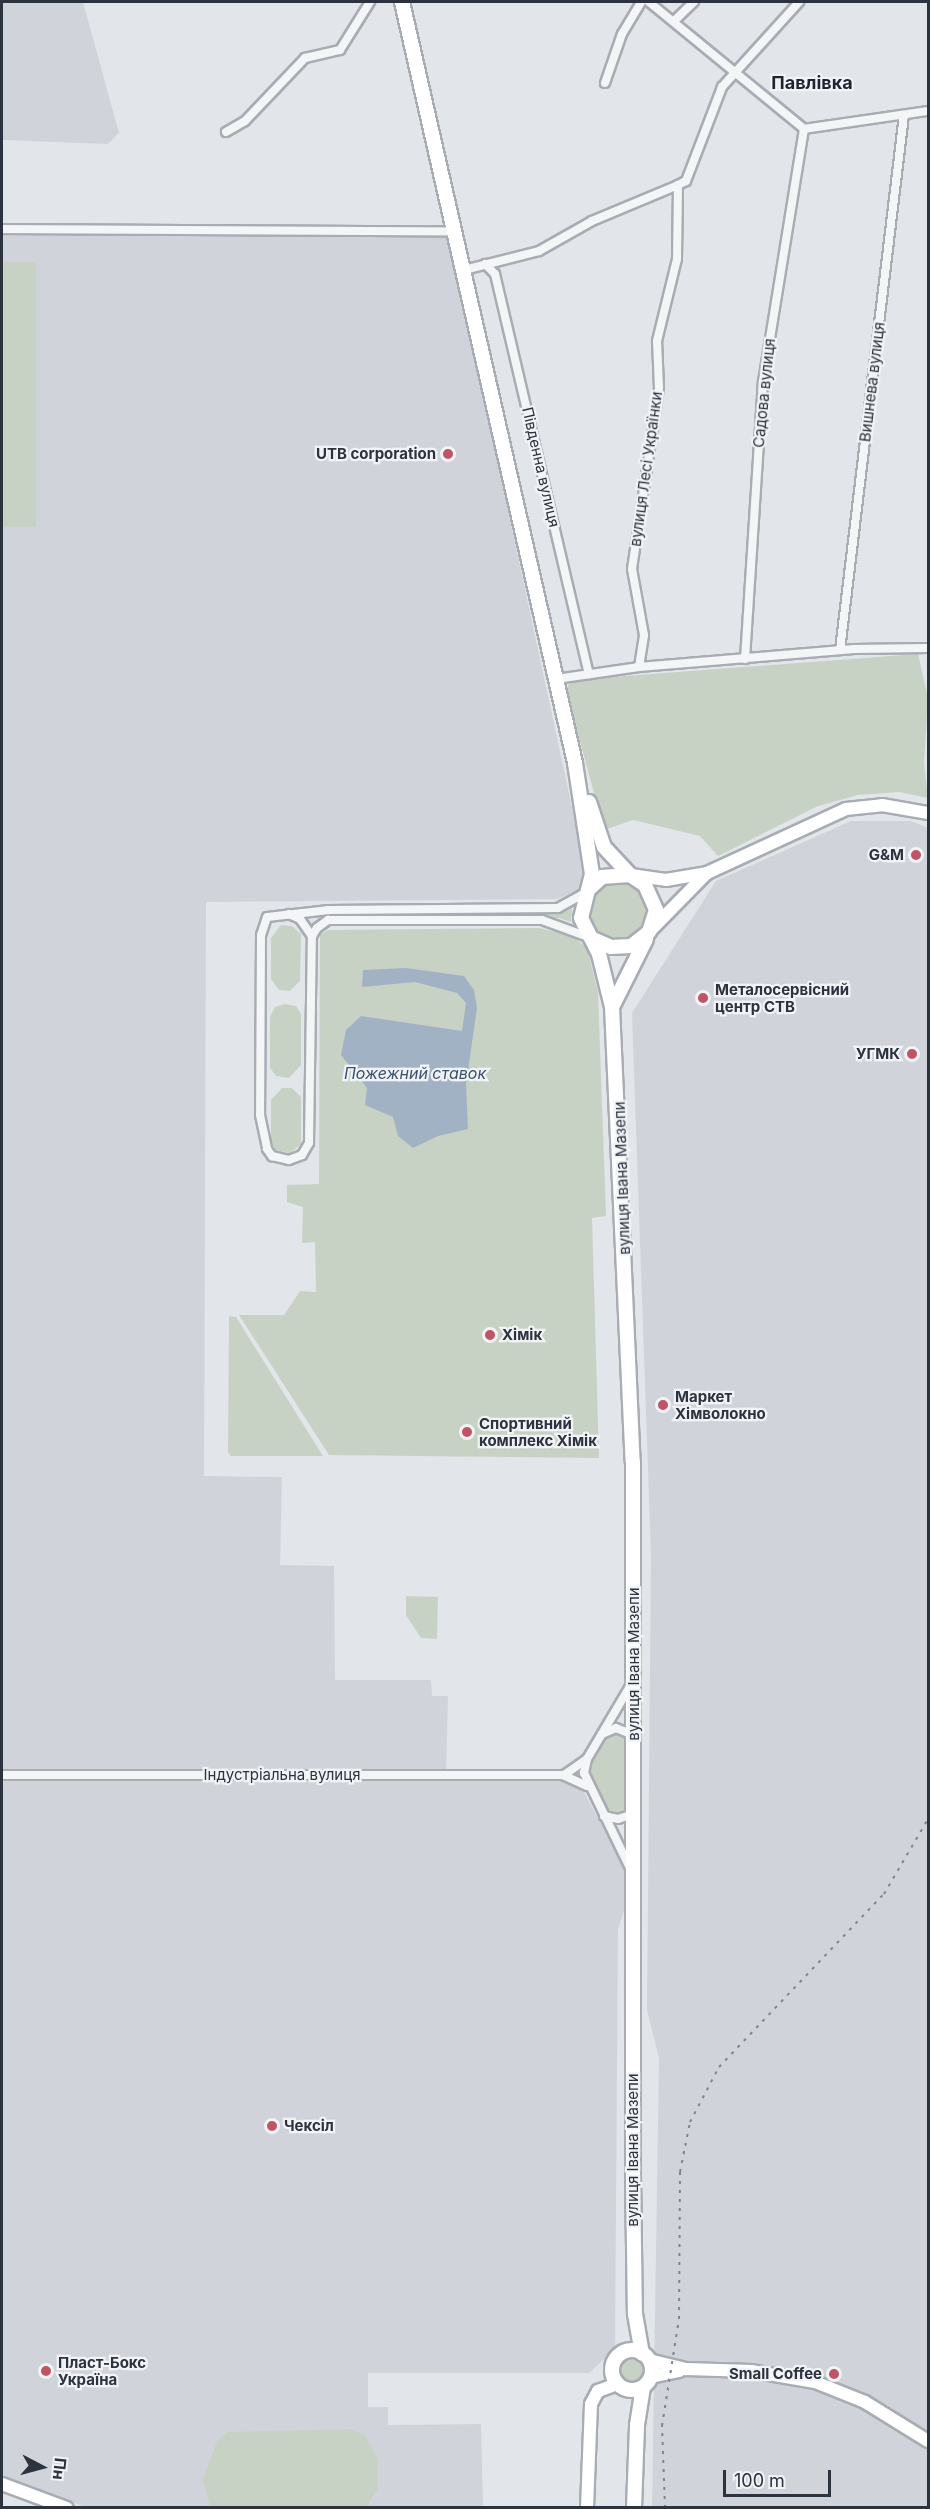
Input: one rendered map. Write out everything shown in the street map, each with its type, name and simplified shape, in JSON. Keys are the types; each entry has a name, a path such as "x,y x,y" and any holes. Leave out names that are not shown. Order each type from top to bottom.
{"main road":[{"path":"402,2 575,763 591,850 592,874 585,892 581,918 591,938 604,945 626,948 649,932 656,910 652,896 604,847 575,763"},
{"path":"585,892 602,877 630,875"},
{"name":"вулиця Івана Мазепи","path":"612,1007 649,932"},
{"name":"вулиця Івана Мазепи","path":"591,938 612,1007 633,1462 635,2321 627,2350 613,2363 637,2425"},
{"name":"вулиця Івана Мазепи","path":"634,2508 637,2425 647,2382 646,2356 635,2321"},
{"path":"627,2350 646,2356"},
{"path":"622,2387 647,2382"}],"street":[{"path":"226,132 246,121 305,58 340,50 370,2"},
{"path":"605,83 622,34 641,2"},
{"path":"649,2 804,129 928,111"},
{"path":"674,21 694,2"},
{"path":"464,270 539,251 592,221 686,181 733,71 799,2"},
{"name":"Вишнева вулиця","path":"840,650 904,115"},
{"name":"Садова вулиця","path":"745,659 763,382 804,129"},
{"name":"вулиця Лесі Українки","path":"639,667 644,635 632,569 658,398 657,341 677,259 678,185"},
{"path":"2,229 455,231"},
{"name":"Південна вулиця","path":"485,264 495,274 589,674"},
{"path":"556,679 639,667 840,650 928,646"},
{"path":"630,875 666,880 707,873 846,809 882,805 928,813"},
{"path":"649,932 707,873"},
{"path":"288,913 300,919 312,936 309,1143 297,1159 281,1160 267,1149 260,1129 261,935 267,917 288,913 558,908 585,892"},
{"path":"312,936 328,920 542,920 591,938"},
{"path":"633,1874 587,1786 587,1760 634,1680"},
{"path":"600,1735 616,1728 633,1735"},
{"path":"563,1775 587,1760"},
{"name":"Індустріальна вулиця","path":"2,1775 563,1775 587,1786"},
{"path":"604,1816 618,1819 633,1814"},
{"path":"646,2356 686,2369 752,2371 815,2382 865,2402 928,2441"},
{"path":"647,2382 686,2369"},
{"path":"588,2508 591,2404 598,2391 622,2387"},
{"path":"2,2484 68,2508"}],"shaded area":[{"path":"2,2 83,2 119,133 108,144 2,140"},
{"path":"2,235 449,237 586,872 580,889 557,899 206,902 204,1476 282,1477 280,1565 334,1566 335,1680 431,1680 432,1696 448,1696 446,1775 563,1775 579,1783 625,1868 625,1908 618,1929 615,2349 589,2373 368,2373 368,2407 388,2407 388,2425 481,2424 483,2507 85,2507 2,2475"},
{"path":"851,821 911,821 928,828 928,2507 652,2507 659,2058 647,2010 651,1555 632,1013 716,881"}],"green space":[{"path":"2,262 36,262 36,527 2,527"},
{"path":"918,654 928,698 924,763 928,798 899,792 858,795 818,806 718,856 700,836 633,820 604,830 566,689 572,680"},
{"path":"618,879 636,885 644,893 650,911 644,929 636,937 618,943 600,937 592,929 586,911 592,893 600,885"},
{"path":"572,909 571,922 559,918 313,915 559,914"},
{"path":"281,925 292,926 301,934 300,981 290,991 279,990 271,979 271,938"},
{"path":"539,928 572,936 587,948 598,992 606,1216 592,1218 599,1458 329,1455 239,1315 284,1315 300,1291 316,1292 315,1242 302,1243 303,1207 287,1202 287,1185 319,1184 320,935 328,930"},
{"path":"285,1004 296,1006 301,1014 301,1065 289,1078 276,1076 270,1068 270,1017 275,1007"},
{"path":"282,1088 292,1088 301,1097 301,1144 290,1153 276,1150 271,1141 271,1100"},
{"path":"229,1316 236,1317 323,1456 231,1456 228,1452"},
{"path":"406,1596 438,1597 437,1639 421,1638 406,1615"},
{"path":"616,1731 627,1736 627,1810 619,1815 608,1813 588,1773 602,1739"},
{"path":"632,2357 641,2361 645,2370 641,2379 632,2383 623,2379 619,2370 623,2361"},
{"path":"352,2429 365,2436 378,2459 378,2488 367,2507 210,2506 203,2480 217,2441 227,2432"}],"water":[{"name":"Пожежний ставок","path":"406,968 464,976 474,990 477,1008 466,1084 468,1129 438,1136 413,1148 398,1136 393,1117 365,1105 367,1088 341,1055 346,1030 361,1016 462,1031 466,1003 457,993 415,982 362,987 363,970"}],"railway":[{"path":"665,2508 662,2426 679,2319 680,2172 690,2122 719,2067 884,1894 928,1819"}],"place":[{"name":"UTB corporation","path":"448,454"},
{"name":"G&M","path":"916,855"},
{"name":"Металосервісний центр СТВ","path":"703,998"},
{"name":"УГМК","path":"912,1054"},
{"name":"Хімік","path":"490,1335"},
{"name":"Маркет Хімволокно","path":"663,1405"},
{"name":"Спортивний комплекс Хімік","path":"467,1432"},
{"name":"Чексіл","path":"272,2126"},
{"name":"Пласт-Бокс Україна","path":"46,2371"},
{"name":"Small Coffee","path":"834,2374"}],"district":[{"name":"Павлівка","path":"812,83"}]}
